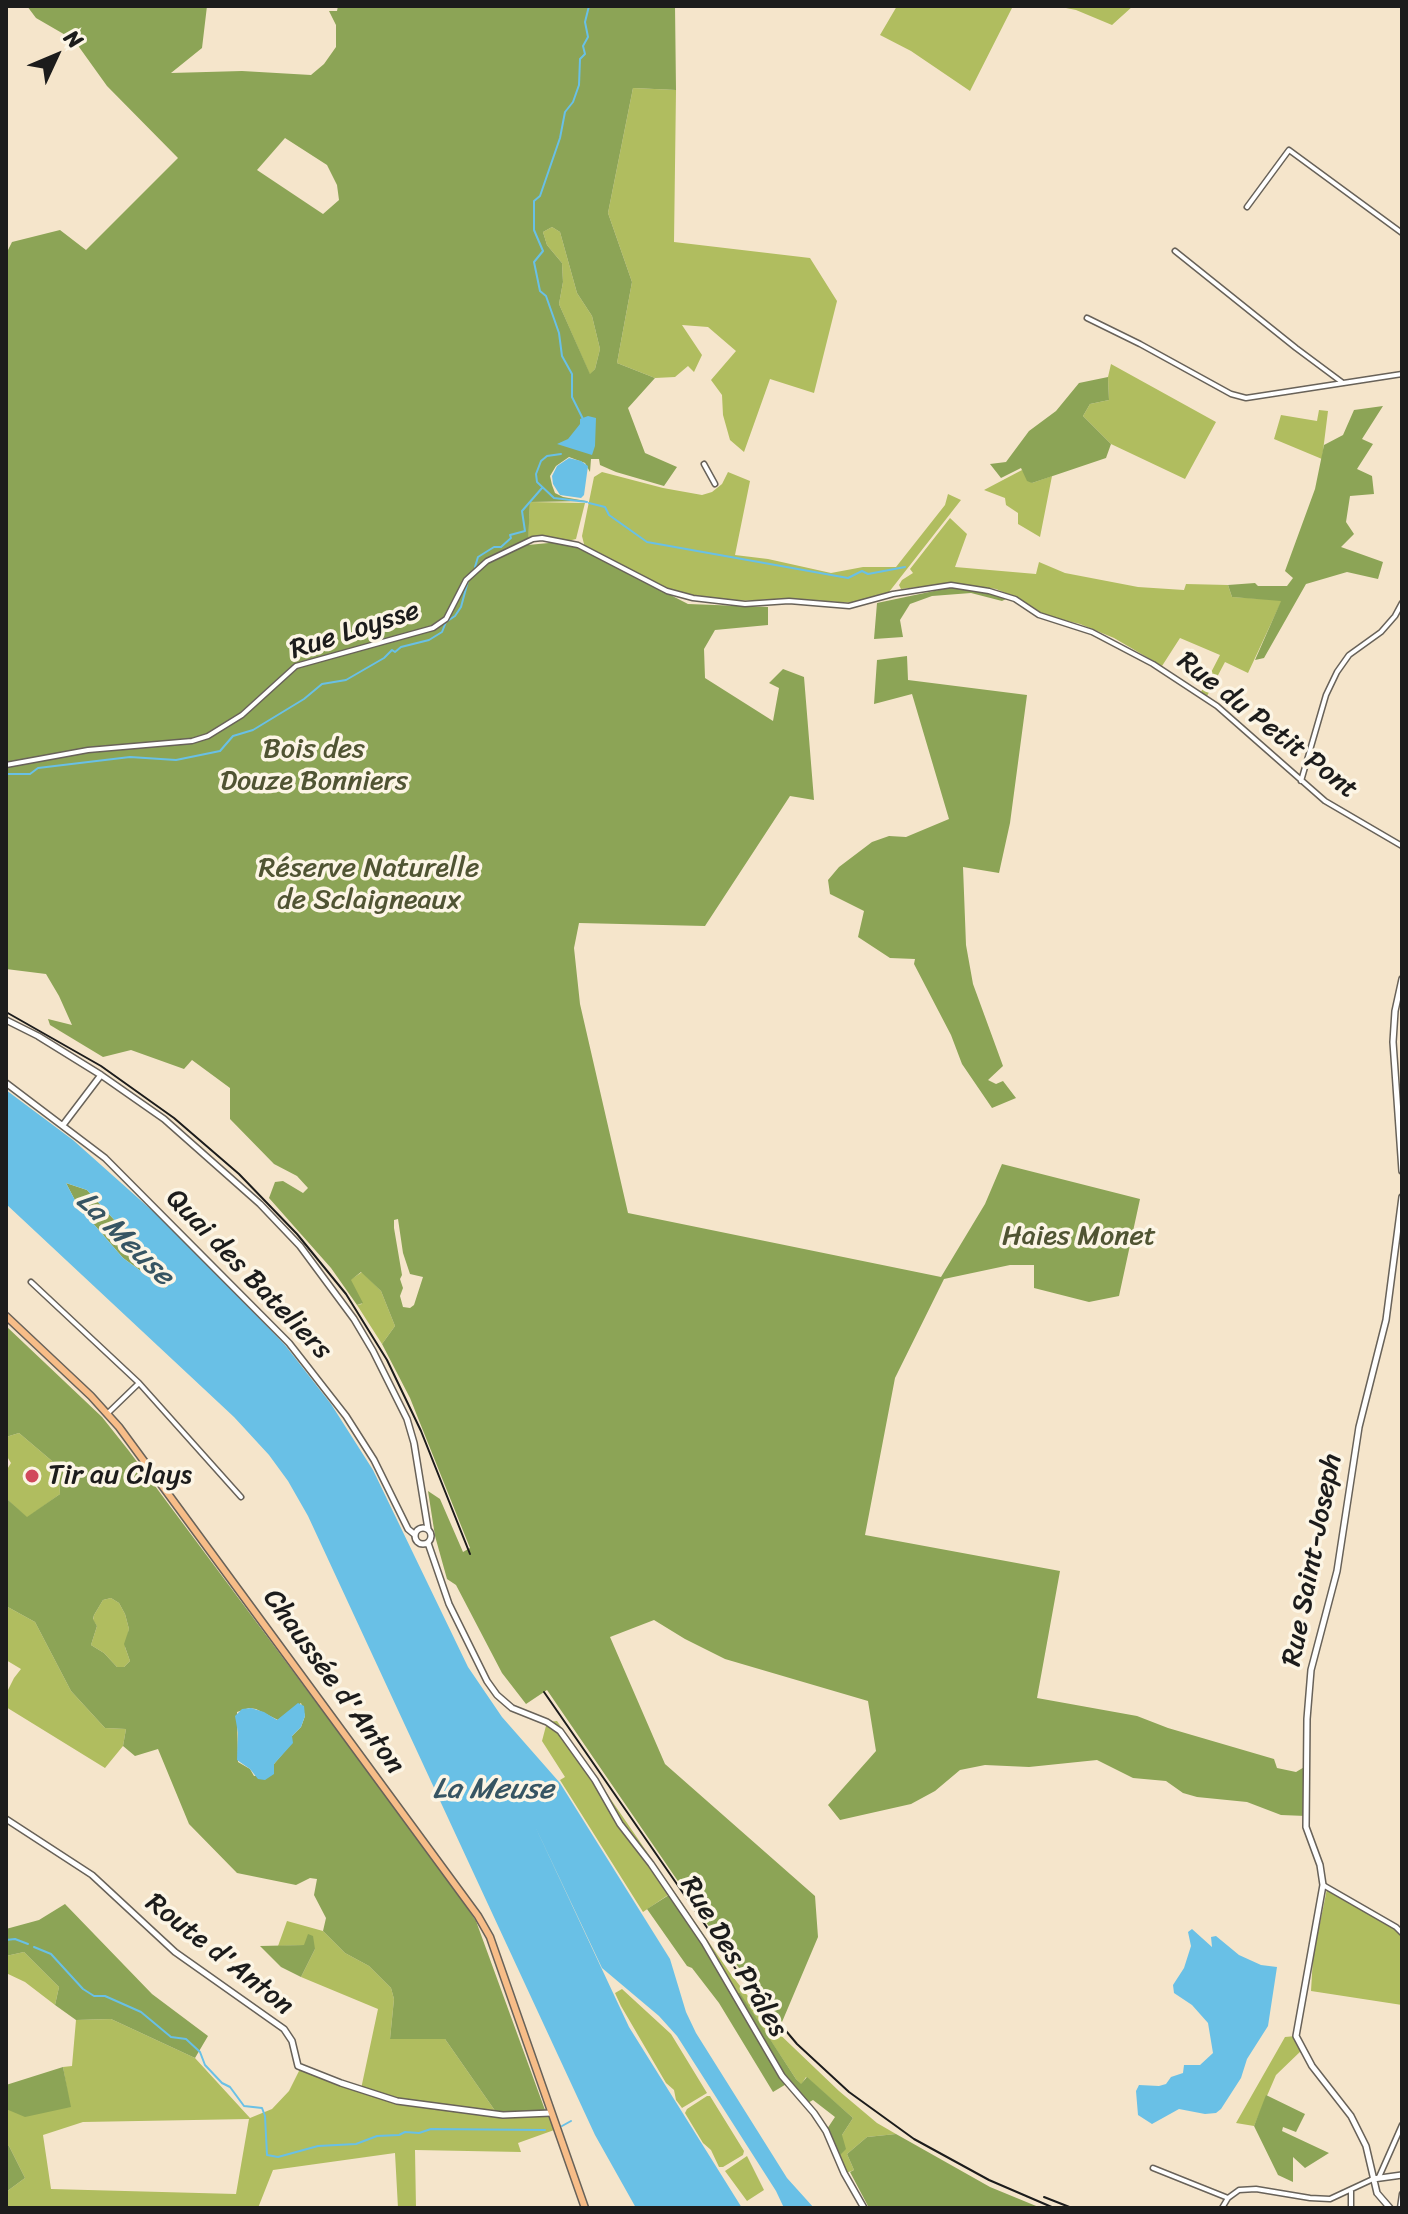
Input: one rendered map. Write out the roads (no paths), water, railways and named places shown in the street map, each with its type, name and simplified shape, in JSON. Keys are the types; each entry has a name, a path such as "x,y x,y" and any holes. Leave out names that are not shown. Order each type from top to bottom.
{"main road":[{"name":"Chaussée d'Anton","path":"6,1316 108,1413 481,1920 585,2208"}],"street":[{"path":"1247,207 1289,150 1402,233"},
{"path":"1175,251 1343,383"},
{"path":"1087,318 1242,397 1402,374"},
{"path":"704,464 715,484"},
{"name":"Rue Loysse","path":"6,765 88,750 192,741 208,736 231,724 296,666 433,628 446,619 466,580 487,561 533,539 556,539 578,545 667,591 693,598 745,604 789,601 849,606 880,597"},
{"name":"Rue du Petit Pont","path":"880,597 951,585 978,589 1015,599 1039,615 1092,632 1135,654 1217,706 1325,801 1402,846"},
{"path":"1301,781 1326,695 1337,672 1349,655 1381,632 1402,603"},
{"path":"1402,979 1395,1011 1393,1042 1402,1171"},
{"path":"6,1020 101,1075 164,1119 280,1225 321,1273 373,1351 407,1419 431,1534 428,1543 416,1542 414,1534 420,1528 428,1529"},
{"path":"63,1125 101,1075"},
{"name":"Quai des Bateliers","path":"6,1083 105,1158 289,1343 346,1416 374,1460 408,1529 414,1534"},
{"name":"Rue Saint-Joseph","path":"1323,1885 1320,1865 1306,1827 1307,1708 1311,1670 1337,1571 1359,1427 1386,1320 1402,1197"},
{"path":"31,1282 139,1383 241,1497"},
{"path":"108,1413 139,1383"},
{"name":"Rue Des Prâles","path":"428,1543 449,1604 492,1688 512,1708 547,1722 560,1731 595,1780 620,1824 685,1911 782,2076 820,2122 864,2208"},
{"name":"Route d'Anton","path":"6,1819 92,1875 175,1952 284,2029 292,2041 298,2066 397,2101 503,2115 551,2113"},
{"path":"1390,2208 1377,2193 1376,2178 1366,2146 1351,2116 1312,2066 1296,2036 1323,1885 1402,1933"},
{"path":"1376,2178 1402,2125"},
{"path":"1153,2168 1228,2198"},
{"path":"1222,2208 1228,2198 1239,2190 1256,2189 1330,2199 1376,2178 1402,2175"},
{"path":"1351,2191 1351,2208"},
{"path":"1400,2208 1402,2194"},
{"path":"1309,2208 1310,2198"}],"water":[{"path":"588,416 596,418 592,455 557,444 568,439 580,424 580,419"},
{"path":"569,458 588,466 581,498 560,495 553,484 552,476 557,466"},
{"name":"La Meuse","path":"6,1090 73,1140 184,1239 285,1345 331,1404 373,1470 468,1667 502,1717 560,1783 670,1959 686,2012 696,2033 787,2178 814,2208 784,2208 677,2036 659,2016 602,1968 534,1824 629,2027 742,2208 636,2208 595,2135 308,1516 288,1481 234,1417 6,1204","holes":["66,1183 87,1190 169,1280 169,1285 156,1273 151,1274 167,1290 123,1258 78,1206"]},
{"path":"298,1703 304,1706 305,1716 301,1727 292,1736 293,1743 274,1764 274,1774 265,1780 258,1779 237,1760 235,1716 242,1709 251,1708 277,1720"},
{"path":"1192,1929 1212,1947 1211,1937 1216,1936 1239,1955 1261,1965 1277,1967 1268,2026 1221,2109 1205,2114 1179,2109 1152,2124 1138,2115 1136,2091 1139,2085 1166,2084 1171,2077 1183,2073 1184,2065 1200,2065 1213,2053 1208,2023 1192,2005 1174,1993 1173,1985 1184,1968 1191,1946 1188,1932"}],"waterway":[{"path":"583,419 572,397 572,374 562,356 559,333 546,296 540,291 534,262 543,251 534,230 534,201 540,196 560,138 565,112 573,102 579,85 580,59 585,54 583,46 588,37 585,22 589,6"},
{"path":"561,454 547,456 541,461 536,474 537,482 554,498 587,502"},
{"path":"475,567 478,557 494,547 501,547 511,538 510,535 525,531 522,511 542,488"},
{"path":"589,503 605,507 609,515 647,542 848,578 862,571 868,574 905,567"},
{"path":"6,774 30,774 38,768 130,757 176,760 220,751 233,736 253,730 304,699 322,684 346,680 392,650 395,652 401,647 429,640 442,632 446,622 461,607 468,581"},
{"path":"6,1940 15,1939 28,1944"},
{"path":"34,1947 51,1954 83,1989 94,1996 105,1996 141,2012 171,2037 186,2039 200,2052 205,2065 230,2087 244,2106 262,2108 267,2155 278,2157 318,2146 356,2144 377,2136 419,2133 431,2129 545,2130"},
{"path":"562,2126 571,2121"}],"railway":[{"path":"6,1012 101,1066 174,1118 239,1174 297,1234 346,1294 387,1360 421,1431 470,1554"},
{"path":"544,1692 744,1981 797,2044 849,2092 914,2139 989,2180 1054,2208"},
{"path":"1044,2197 1072,2208"}],"place":[{"name":"Tir au Clays","path":"32,1476"}],"park label":[{"name":"Bois des Douze Bonniers","path":"314,766"},
{"name":"Réserve Naturelle de Sclaigneaux","path":"369,885"},
{"name":"Haies Monet","path":"1079,1237"}]}
